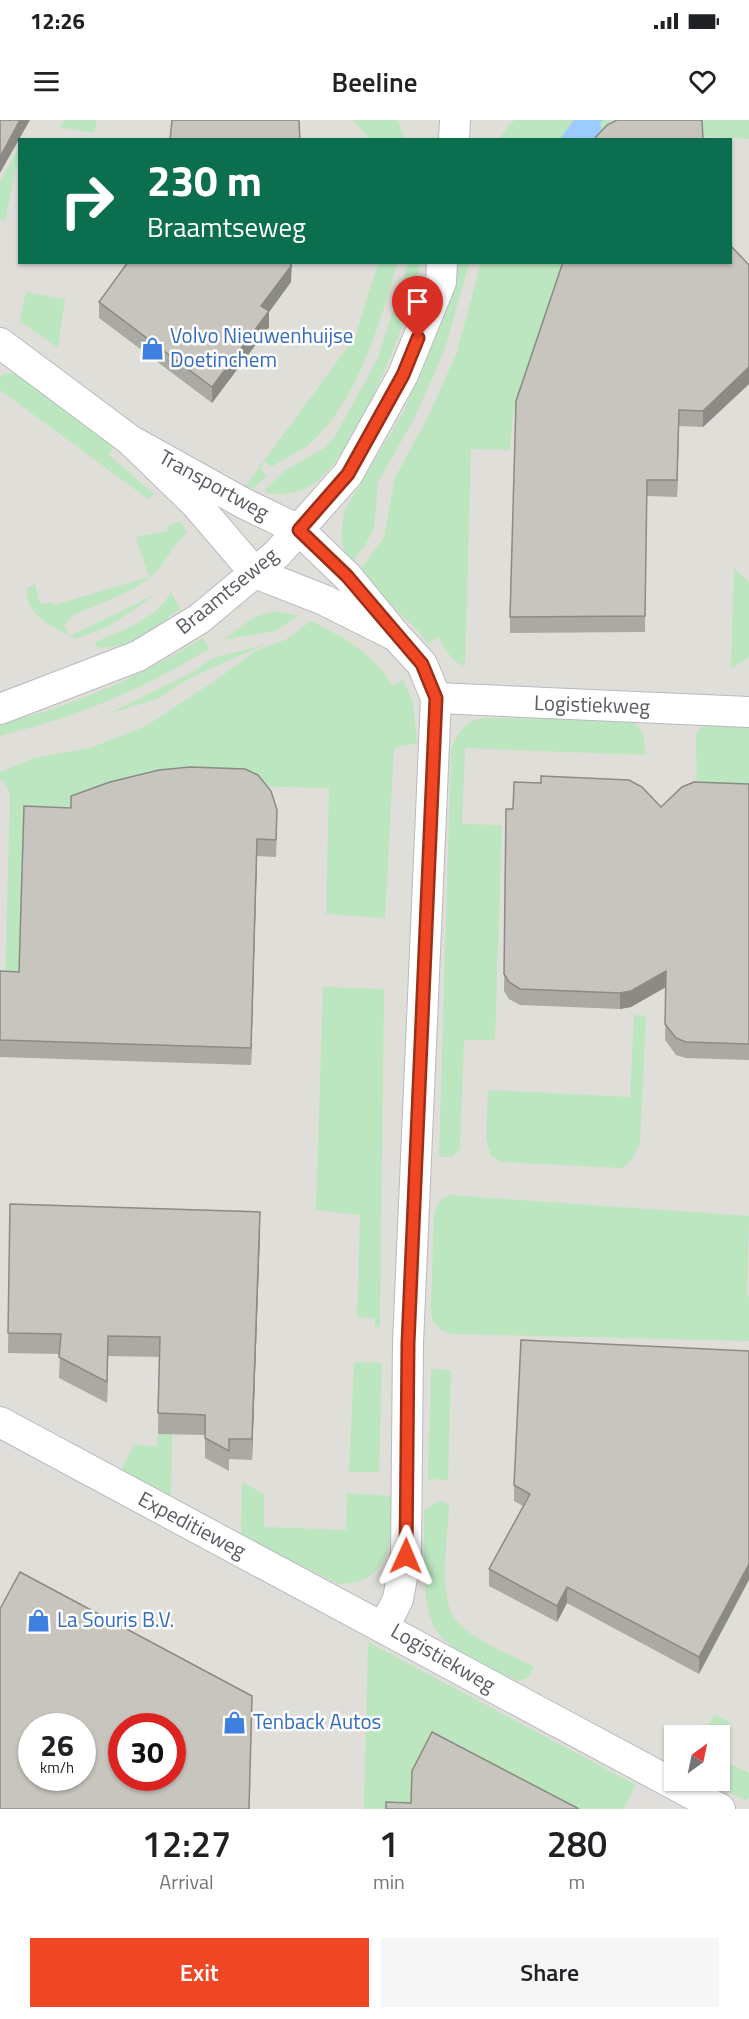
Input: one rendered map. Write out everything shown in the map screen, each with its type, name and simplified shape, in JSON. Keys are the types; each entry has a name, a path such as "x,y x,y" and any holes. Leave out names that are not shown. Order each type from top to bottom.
{"street":[{"path":"454,138 455,120"},
{"name":"Braamtseweg","path":"0,709 138,656 199,620 255,573 299,530 348,474 403,375 441,282 442,264"},
{"name":"Transportweg","path":"0,343 130,440 196,504 255,573"},
{"name":"Transportweg","path":"130,440 245,504 299,530"},
{"name":"Logistiekweg","path":"299,530 347,576 422,664 436,698 408,1343 406,1556 398,1599 384,1627 720,1809"},
{"name":"Logistiekweg","path":"255,573 324,600 396,636"},
{"name":"Logistiekweg","path":"436,698 749,712"},
{"name":"Expeditieweg","path":"0,1422 384,1627"}],"shaded area":[{"path":"0,120 749,120 749,1809 0,1809"}],"green space":[{"path":"64,120 97,120 94,133 59,127"},
{"path":"353,120 398,120 404,138 369,138"},
{"path":"515,120 749,120 749,139 702,136 501,138 507,126"},
{"path":"18,149 5,222 0,219 0,181"},
{"path":"378,264 397,264 376,333 344,402 310,444 272,467 265,462 260,469 267,475 254,488 244,488 355,337"},
{"path":"408,264 420,264 415,286 394,349 379,384 345,448 327,471 310,486 288,493 266,493 265,490 284,471 323,449 334,438 378,358"},
{"path":"456,264 469,264 445,349 414,419 378,482 374,527 365,546 350,563 342,538 345,510 404,411 427,355"},
{"path":"481,264 563,264 513,414 510,450 471,449 465,666 452,658 438,636 429,645 422,635 358,573 384,537 395,478 430,413 457,352"},
{"path":"26,292 65,299 58,348 20,321"},
{"path":"7,373 18,374 114,445 109,455 154,494 148,499 0,390 0,376"},
{"path":"181,522 187,532 152,576 124,593 72,616 64,626 70,636 36,614 27,598 27,588 35,584 40,604 52,602 54,605 149,577 136,537 167,531 169,524"},
{"path":"734,568 749,582 749,657 731,669"},
{"path":"171,592 180,609 162,623 119,646 96,647 95,642 138,623 148,616 165,601"},
{"path":"156,594 110,626 76,639 70,636"},
{"path":"276,611 298,616 275,631 223,640 254,617"},
{"path":"311,621 356,647 376,664 392,685 403,680 413,702 417,743 394,748 385,918 326,914 329,788 245,786 17,1053 3,1053 10,795 5,783 0,779 0,772 34,758 90,748 146,726 222,676 255,651 285,640"},
{"path":"203,638 209,649 158,678 83,711 0,736 0,724 54,708 105,689 154,666"},
{"path":"266,644 190,678 157,699 108,714 191,673 213,658"},
{"path":"483,718 628,720 638,726 643,734 645,755 465,748 462,824 502,825 495,1040 464,1040 460,1149 452,1157 439,1157 451,749 456,738 467,725"},
{"path":"710,725 749,727 749,800 697,799 696,735 700,728"},
{"path":"323,987 384,989 380,1327 375,1327 375,1318 357,1317 360,1215 316,1210"},
{"path":"634,1015 646,1016 640,1142 633,1159 622,1168 501,1162 491,1156 486,1138 488,1090 630,1097"},
{"path":"449,1195 749,1216 747,1296 749,1297 749,1341 452,1334 441,1330 432,1320 431,1306 434,1212 440,1201"},
{"path":"354,1362 382,1363 379,1472 349,1472"},
{"path":"431,1369 451,1370 448,1480 428,1479"},
{"path":"158,1434 172,1434 171,1495 165,1496 121,1470 134,1445 157,1446"},
{"path":"242,1482 264,1494 264,1527 346,1530 347,1493 393,1496 389,1543 379,1567 370,1576 356,1582 338,1584 241,1535"},
{"path":"441,1500 449,1505 445,1580 450,1609 455,1619 471,1633 534,1667 528,1678 517,1681 464,1654 438,1633 432,1622 425,1592 424,1510"},
{"path":"368,1642 636,1785 624,1809 364,1809"},
{"path":"714,1715 730,1722 728,1725 709,1725"},
{"path":"730,1764 749,1773 749,1798 744,1800 727,1791 730,1791"}],"water":[{"path":"574,120 603,120 600,124 602,134 598,138 560,138"}],"building":[{"path":"0,120 20,120 0,157"},
{"path":"172,120 299,120 300,138 170,138"},
{"path":"617,120 702,120 703,138 595,138 607,125"},
{"path":"732,247 749,265 749,367 703,411 679,410 677,480 647,480 645,616 510,617 516,401 562,264 732,264"},
{"path":"127,264 291,264 261,306 269,311 212,387 99,302"},
{"path":"190,767 245,769 258,775 271,791 277,810 276,840 257,839 251,1048 0,1040 0,971 19,972 24,806 71,808 71,796 110,782 159,770"},
{"path":"541,776 629,780 642,787 661,807 682,787 694,782 749,784 749,1044 686,1042 676,1038 665,1024 666,971 631,991 620,993 520,989 509,982 504,974 506,809 513,809 514,782 541,783"},
{"path":"10,1204 260,1212 252,1439 229,1439 229,1451 205,1438 205,1415 158,1413 160,1337 108,1336 107,1382 59,1357 61,1334 8,1333"},
{"path":"521,1340 749,1351 749,1564 699,1657 567,1587 557,1606 489,1569 530,1494 514,1485"},
{"path":"20,1572 252,1696 249,1809 0,1809 0,1609"},
{"path":"432,1732 579,1809 386,1809 386,1802 411,1803 412,1771"}],"place":[{"name":"Volvo Nieuwenhuijse Doetinchem","path":"152,348"},
{"name":"La Souris B.V.","path":"39,1620"},
{"name":"Tenback Autos","path":"235,1722"}],"route":[{"path":"406,1556 408,1343 436,698 422,664 347,576 299,530 348,474 403,375 418,338"}]}
